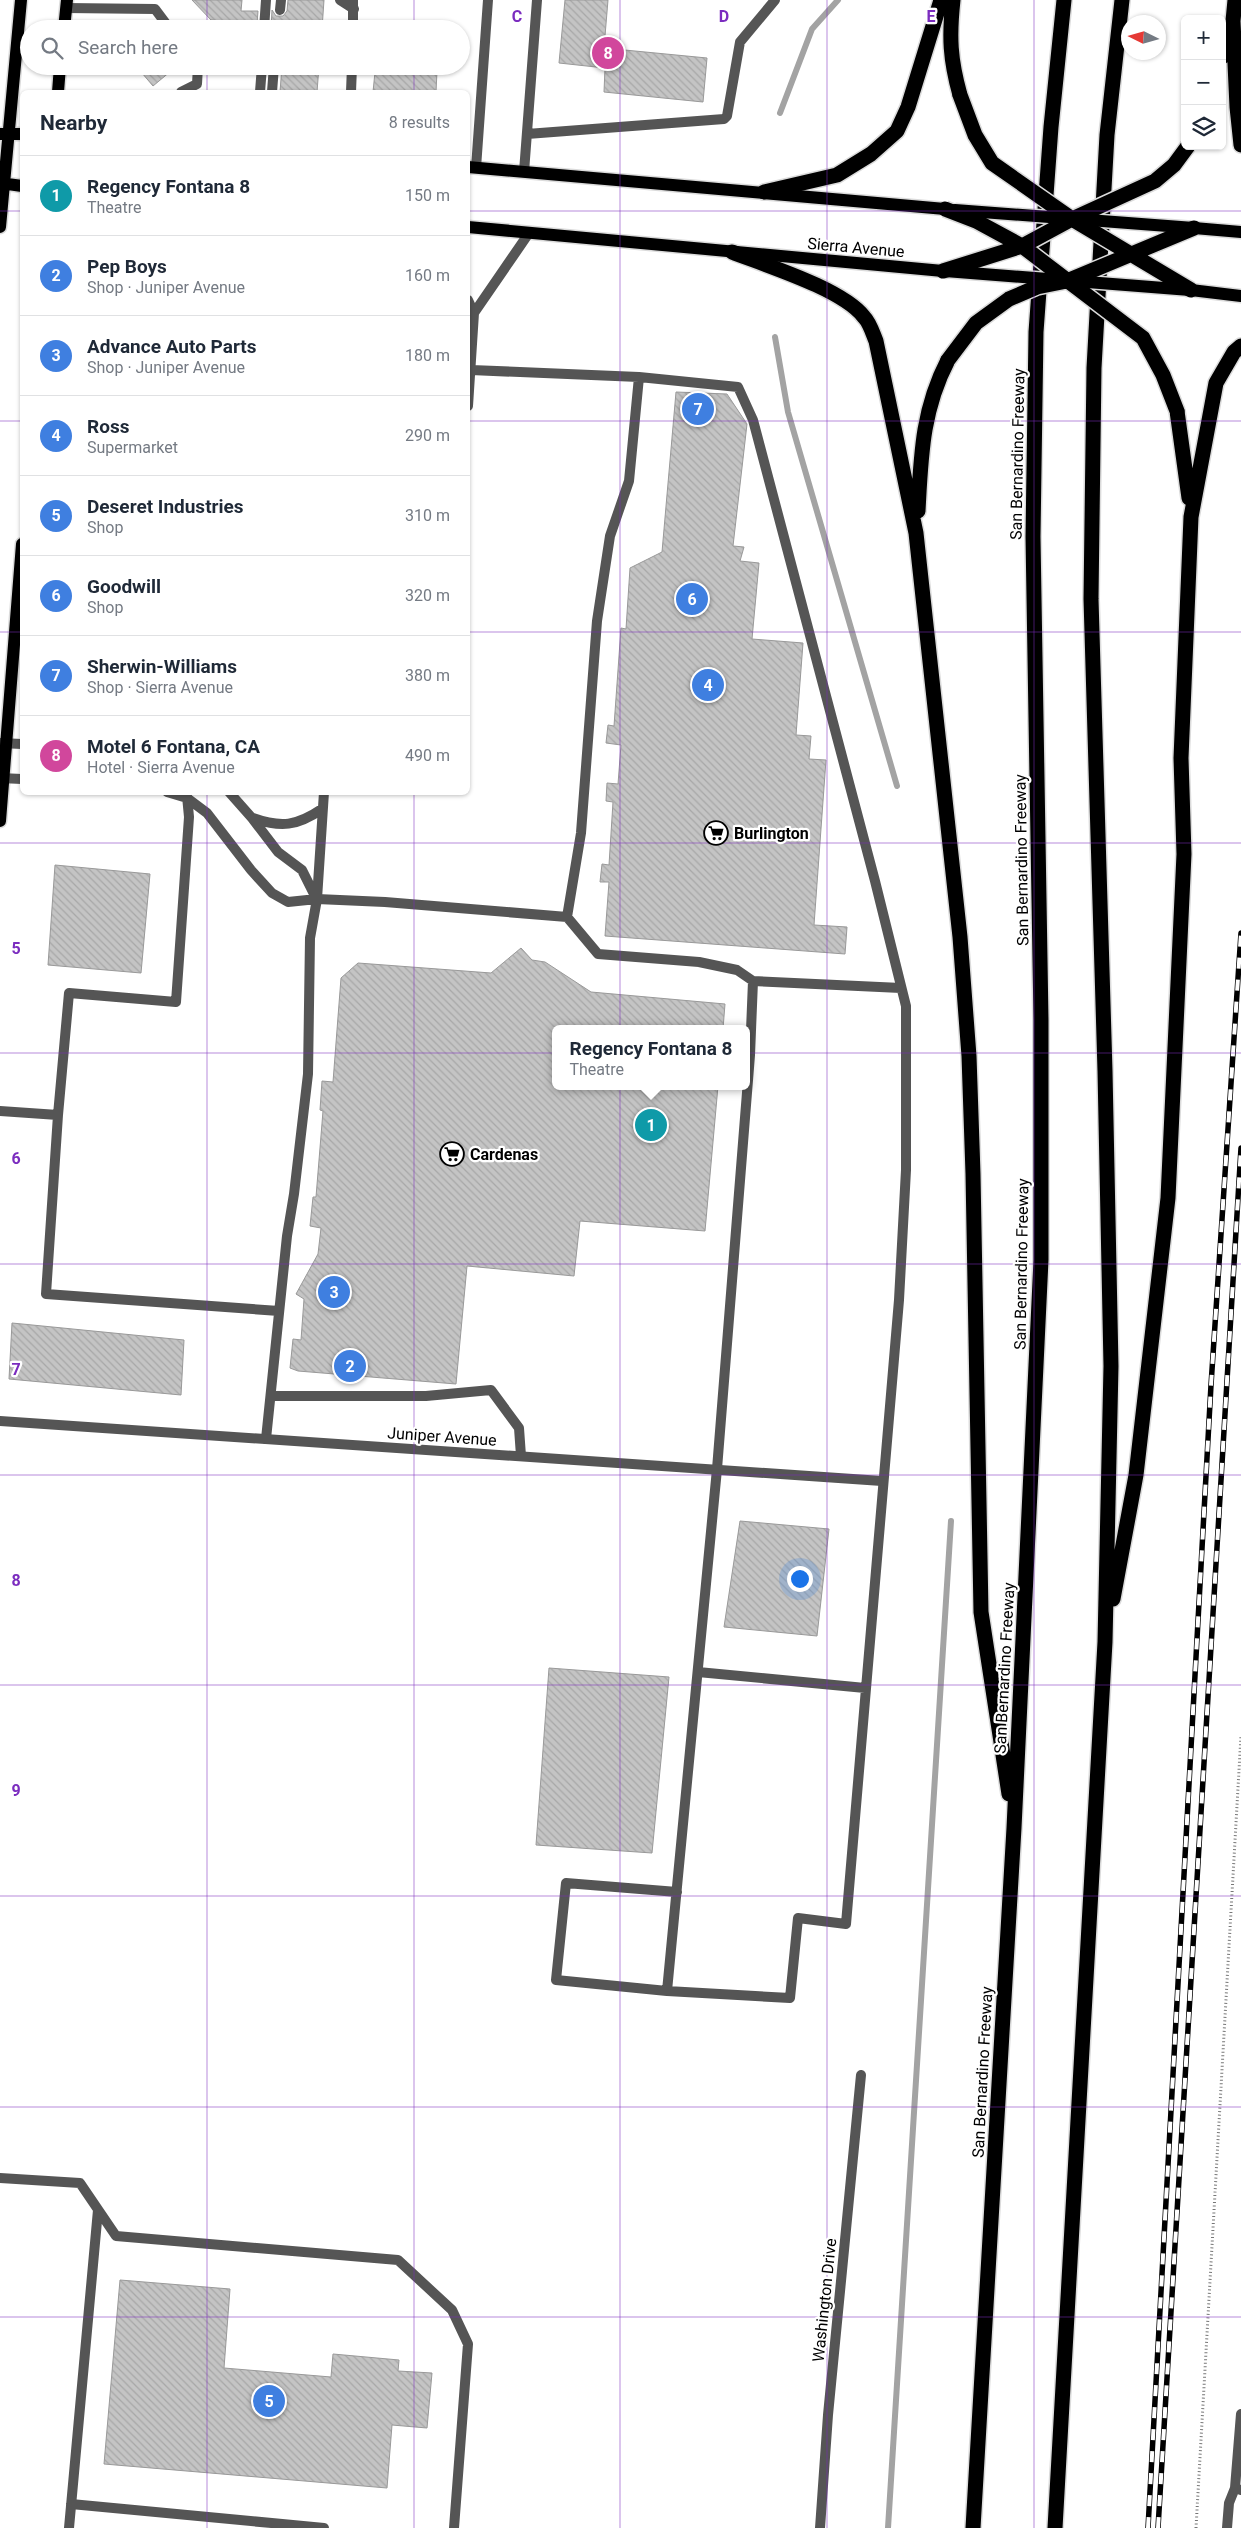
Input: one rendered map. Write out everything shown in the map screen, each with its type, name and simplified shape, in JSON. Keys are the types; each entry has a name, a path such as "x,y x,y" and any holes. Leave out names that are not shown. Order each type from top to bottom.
{"highway":[{"path":"764,192 837,175 871,154 897,131 908,107 941,0"},
{"path":"953,0 950,28 951,63 960,95 975,135 992,163 1072,219 1191,290"},
{"name":"San Bernardino Freeway","path":"973,2528 1014,1828 1041,1260 1041,1020 1033,537 1036,332 1051,127 1064,0"},
{"path":"1055,2528 1105,1642 1110,1346 1106,1071 1091,599 1094,368 1107,135 1122,0"},
{"path":"1235,0 1233,21 1238,130 1241,145"},
{"path":"1226,44 1233,21"},
{"path":"943,271 1022,246 1072,219 1155,181 1174,165 1185,150"},
{"path":"945,209 976,221 1022,246 1143,338 1163,375 1177,411 1191,517"},
{"path":"916,533 924,427 931,399 948,360 976,323 1009,299 1037,287 1067,281 1194,228"},
{"path":"732,252 810,282 854,308 864,317 876,341 916,533 960,937 969,1056 982,1612 1014,1828"},
{"path":"1105,1642 1136,1475 1168,1198 1184,854 1181,758 1191,517 1216,383 1234,352 1241,346"}],"main road":[{"path":"0,227 2,183 11,134 21,0"},
{"path":"65,20 67,4"},
{"path":"58,90 59,75"},
{"path":"472,168 945,209 1241,232"},
{"path":"2,183 20,186"},
{"name":"Sierra Avenue","path":"470,227 943,271 1191,290 1241,296"},
{"path":"0,821 3,743 20,601"}],"street":[{"path":"265,20 266,0"},
{"path":"340,0 354,4 353,20"},
{"path":"472,168 488,0"},
{"path":"524,172 536,0"},
{"path":"527,134 724,119 727,116 740,42 775,0"},
{"path":"67,4 154,10 162,20"},
{"path":"185,90 197,84 198,75"},
{"path":"260,90 261,75"},
{"path":"272,90 273,75"},
{"path":"351,90 352,75"},
{"path":"474,313 529,233"},
{"path":"470,304 474,313 470,382"},
{"path":"471,370 640,376 738,387 752,420 875,881 906,1006 906,1170 898,1300 846,1924 798,1918 790,1998 667,1991 556,1980 566,1883 676,1892"},
{"path":"567,916 581,833 597,621 610,536 629,481 640,376"},
{"path":"3,743 20,744"},
{"path":"2,778 20,779"},
{"path":"232,795 278,852 302,870 317,899"},
{"path":"266,1439 279,1311 308,1074 310,938 317,899 324,795"},
{"path":"187,796 207,813 251,870 272,893 288,902 317,899 567,916 598,954 699,962 737,970 753,981 901,988"},
{"path":"187,796 189,817 176,1002 69,993 58,1115 46,1294 279,1311"},
{"path":"252,818 281,825 296,823 322,809"},
{"path":"750,1055 753,981"},
{"path":"667,1991 717,1469 747,1090"},
{"path":"0,1110 58,1115"},
{"path":"271,1396 426,1396 491,1390 519,1428 522,1456"},
{"name":"Juniper Avenue","path":"0,1421 882,1480"},
{"path":"698,1672 865,1688"},
{"name":"Washington Drive","path":"820,2528 828,2415 861,2075"},
{"path":"0,2178 80,2183 116,2236 398,2260 452,2310 468,2344 454,2528"},
{"path":"69,2528 98,2210"},
{"path":"1227,2528 1228,2503 1238,2489 1241,2414"},
{"path":"71,2504 323,2528"}],"path":[{"path":"1196,2528 1241,1735"}],"building":[{"path":"192,0 242,0 241,11 258,11 257,20 211,20"},
{"path":"288,0 324,0 323,20 271,20 272,10 276,16 283,16 287,11"},
{"path":"565,0 608,0 604,48 707,58 703,102 604,92 605,68 559,63"},
{"path":"144,75 166,75 153,86"},
{"path":"281,75 318,75 317,90 280,90"},
{"path":"375,75 437,75 436,90 373,90"},
{"path":"676,392 727,394 747,424 733,546 744,547 740,561 759,563 752,639 803,643 796,735 811,736 809,759 826,760 814,925 847,927 845,954 605,936 609,882 600,882 602,864 609,865 613,802 606,801 607,783 618,784 621,745 606,743 608,725 614,726 621,628 626,629 630,568 662,552"},
{"path":"55,865 150,874 141,973 48,965"},
{"path":"521,948 532,960 545,962 591,992 725,1004 723,1025 552,1025 552,1090 718,1090 705,1231 580,1221 574,1276 467,1266 456,1384 298,1371 290,1368 293,1339 301,1340 304,1299 296,1294 318,1254 321,1228 310,1226 313,1197 316,1197 323,1111 320,1110 322,1081 333,1082 341,978 358,963 491,973"},
{"path":"12,1323 184,1340 181,1395 9,1379"},
{"path":"740,1521 829,1529 817,1636 724,1627"},
{"path":"549,1668 669,1677 652,1853 536,1845"},
{"path":"120,2280 230,2289 224,2368 331,2377 333,2354 399,2360 398,2371 432,2373 427,2428 392,2425 387,2488 104,2464"}],"waterway":[{"path":"780,113 812,29 838,0"},
{"path":"775,337 788,412 897,786"},
{"path":"888,2528 951,1521"}],"railway":[{"path":"1148,2528 1211,1385 1241,933"},
{"path":"1158,2528 1241,1148"}],"place":[{"name":"Motel 6 Fontana, CA","path":"608,53"},
{"name":"Sherwin-Williams","path":"698,409"},
{"name":"Goodwill","path":"692,599"},
{"name":"Ross","path":"708,685"},
{"name":"Burlington","path":"716,833"},
{"name":"Regency Fontana 8","path":"651,1125"},
{"name":"Cardenas","path":"452,1154"},
{"name":"Advance Auto Parts","path":"334,1292"},
{"name":"Pep Boys","path":"350,1366"},
{"name":"Deseret Industries","path":"269,2401"}]}
